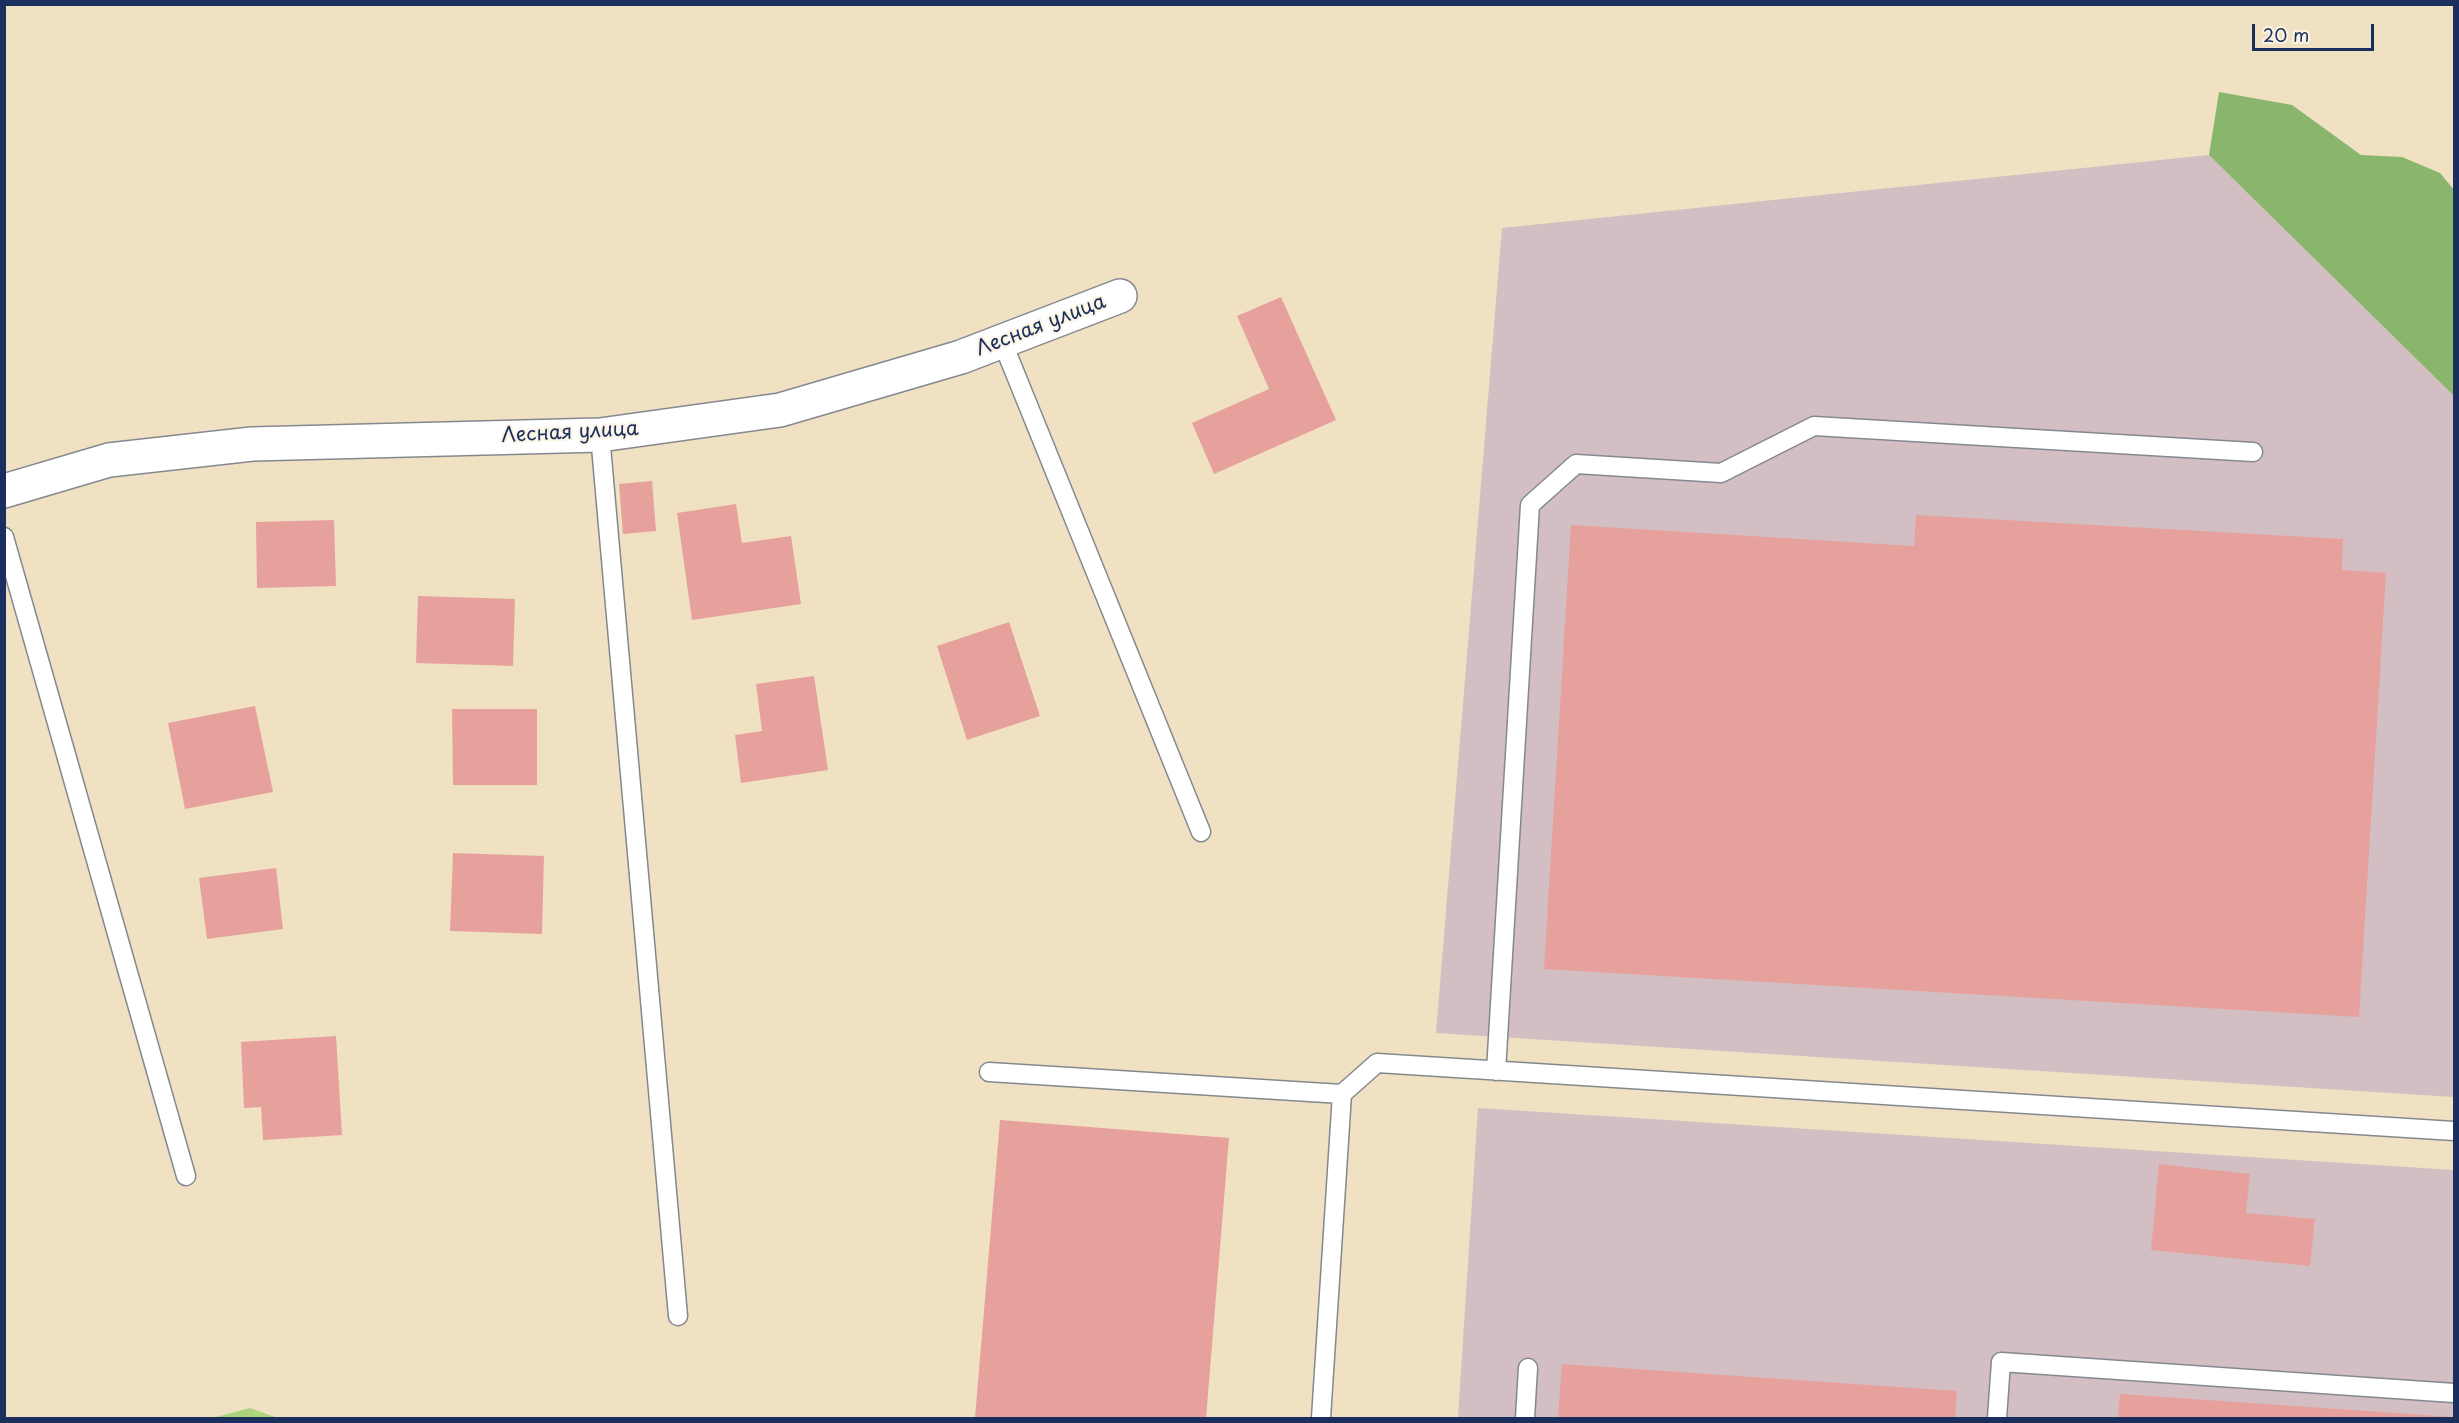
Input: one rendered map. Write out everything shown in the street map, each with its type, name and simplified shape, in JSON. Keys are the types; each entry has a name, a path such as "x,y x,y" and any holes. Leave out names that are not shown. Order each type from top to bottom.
{"street":[{"name":"Лесная улица","path":"4,491 109,460 252,444 600,435 780,410 961,357 1120,296"}],"lane":[{"path":"1002,341 1201,832"},
{"path":"1496,1071 1530,505 1576,464 1721,472 1814,426 2253,452"},
{"path":"600,435 678,1316"},
{"path":"4,537 186,1176"},
{"path":"1321,1419 1342,1095 1377,1063 2454,1131"},
{"path":"989,1072 1342,1095"},
{"path":"1997,1419 2001,1362 2454,1393"},
{"path":"1525,1419 1528,1368"}],"shaded area":[{"path":"2209,155 2454,396 2454,1097 1436,1033 1502,228"},
{"path":"1478,1108 2454,1170 2454,1418 1458,1418"}],"green space":[{"path":"2219,92 2292,105 2361,155 2402,157 2440,173 2454,190 2454,396 2209,155"},
{"path":"250,1408 278,1418 212,1418"}],"building":[{"path":"1281,297 1336,420 1214,474 1192,423 1269,389 1237,316"},
{"path":"652,481 656,531 623,534 619,484"},
{"path":"736,504 742,543 791,536 801,604 692,620 677,513"},
{"path":"1916,515 2343,539 2342,570 2386,573 2359,1017 1544,969 1571,525 1914,546"},
{"path":"334,520 336,586 257,588 256,522"},
{"path":"418,596 515,599 513,666 416,663"},
{"path":"1009,622 1040,716 967,740 937,646"},
{"path":"814,676 828,770 741,783 735,735 762,731 756,684"},
{"path":"255,706 273,792 185,809 168,723"},
{"path":"452,709 537,709 537,785 453,785"},
{"path":"453,853 544,856 542,934 450,931"},
{"path":"276,868 283,929 207,939 199,878"},
{"path":"336,1036 342,1135 263,1140 261,1107 244,1108 241,1042"},
{"path":"1000,1120 1229,1138 1206,1418 975,1418"},
{"path":"2159,1164 2250,1174 2246,1213 2315,1219 2310,1266 2151,1250"},
{"path":"1562,1364 1957,1391 1955,1418 1558,1418"},
{"path":"2120,1394 2454,1417 2454,1418 2118,1418"}]}
